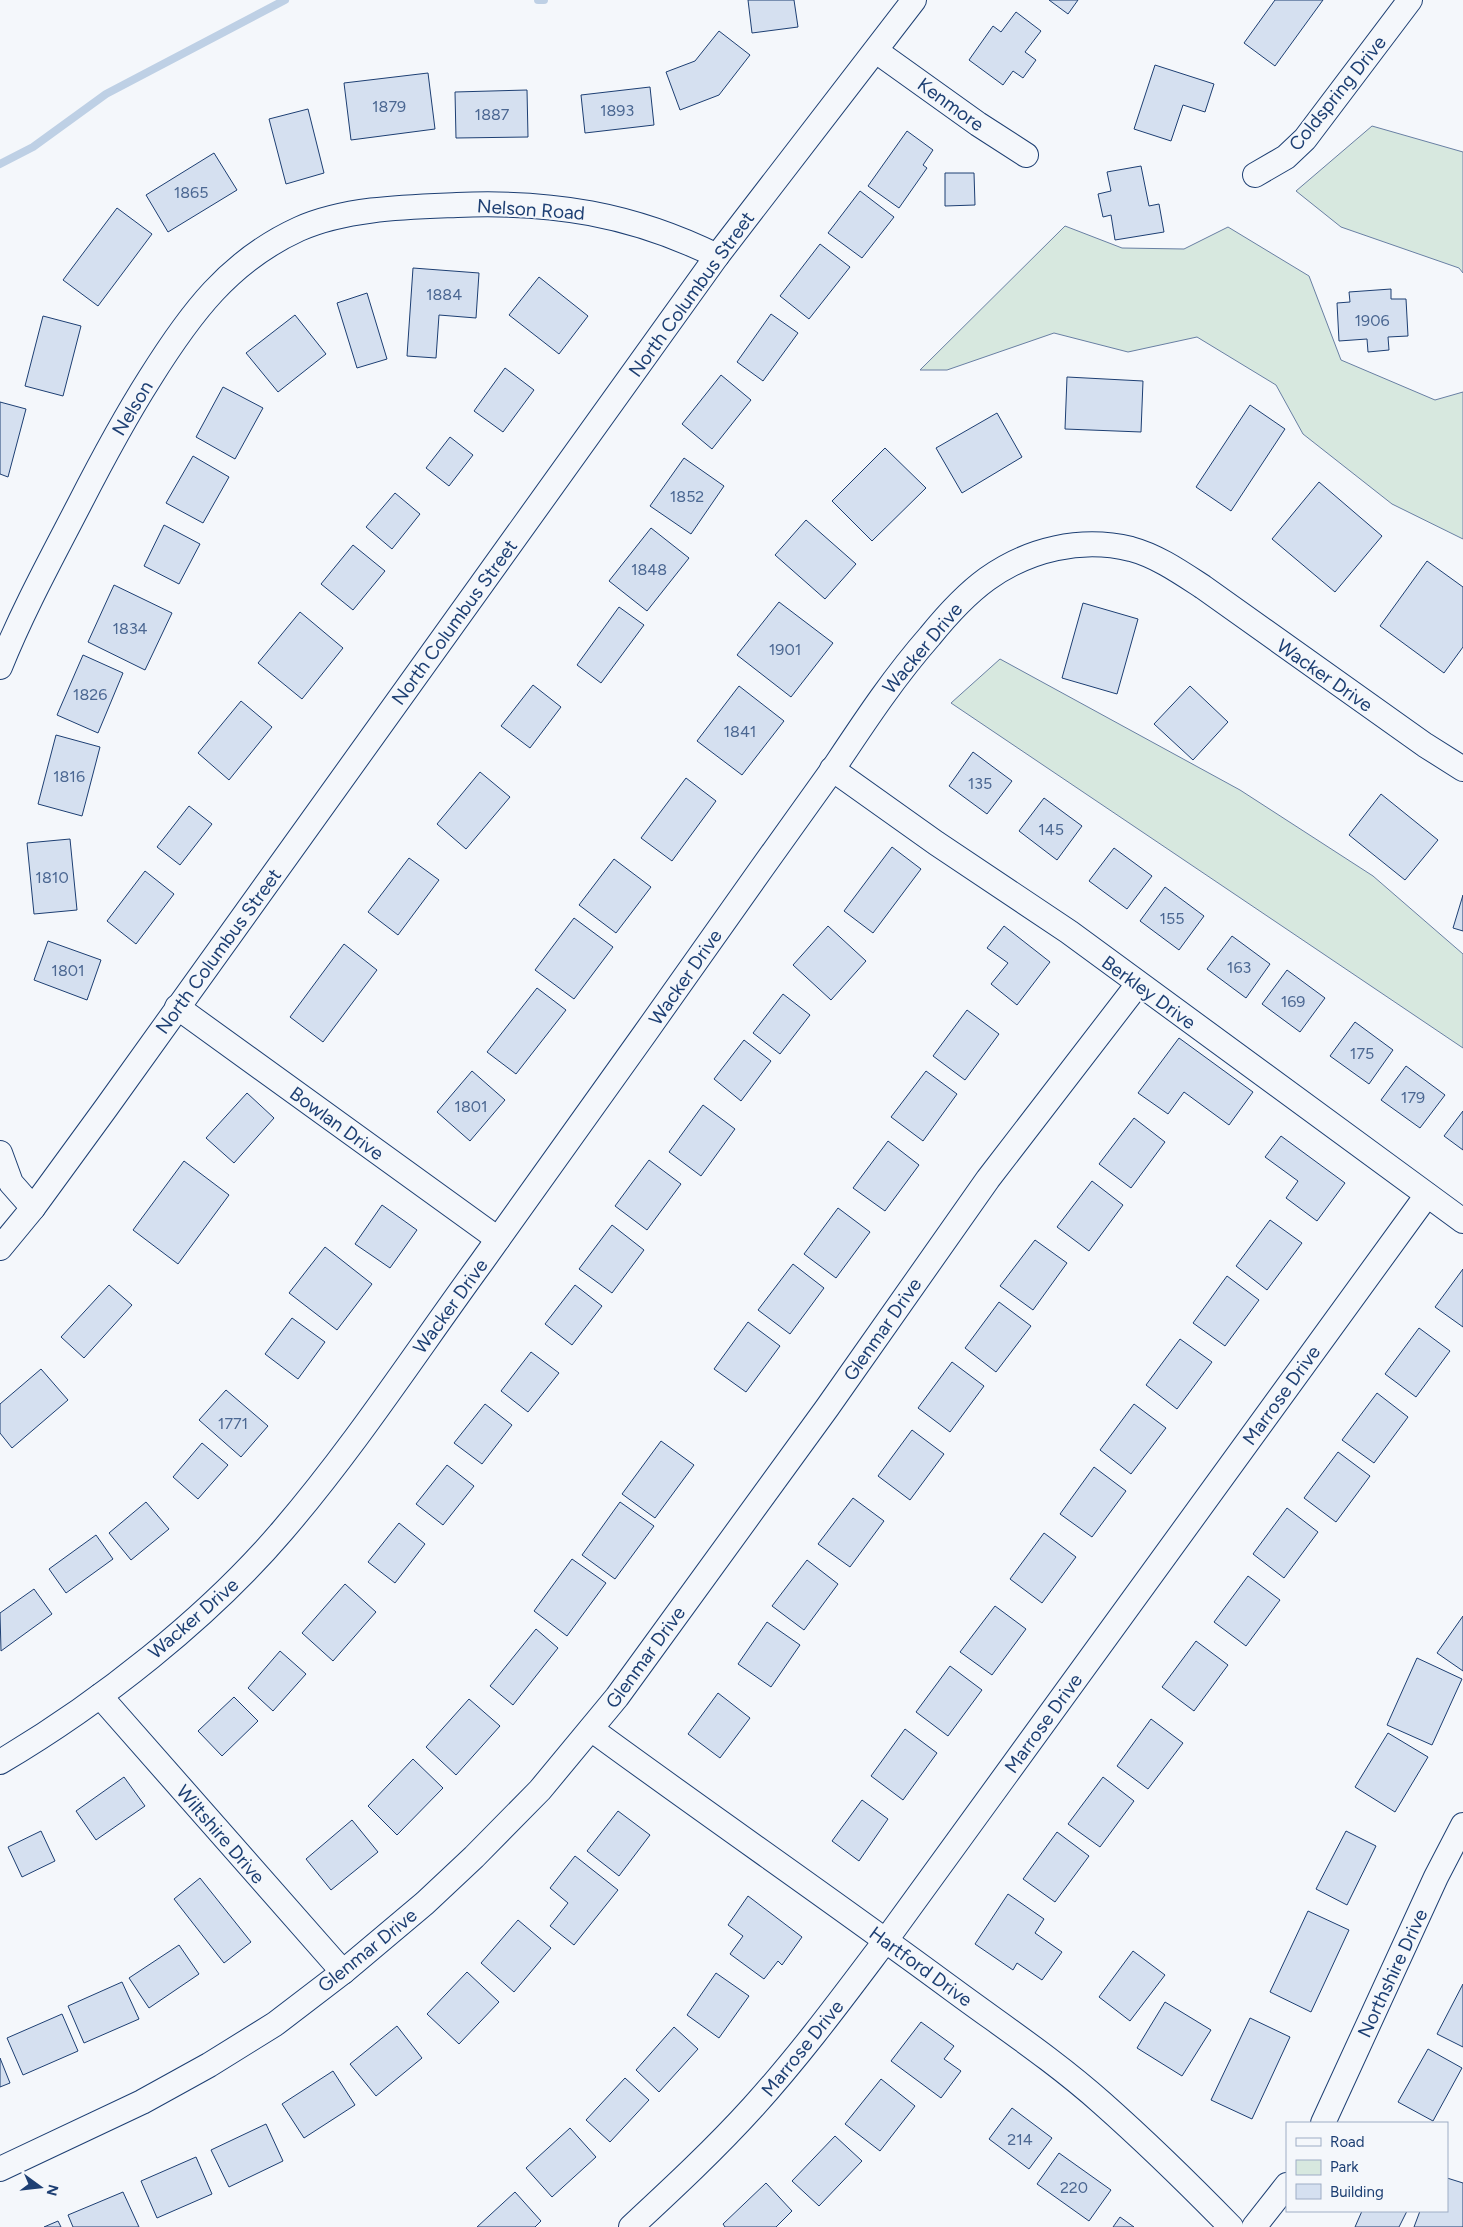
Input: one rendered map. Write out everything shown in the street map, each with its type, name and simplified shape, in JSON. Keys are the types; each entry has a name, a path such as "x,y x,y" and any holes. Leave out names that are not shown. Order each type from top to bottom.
{"street":[{"name":"North Columbus Street","path":"0,1248 33,1208 717,256 914,0"},
{"name":"Coldspring Drive","path":"1255,175 1286,157 1305,139 1410,0"},
{"name":"Kenmore","path":"876,51 978,124 1026,155"},
{"name":"Nelson Road","path":"338,215 416,207 495,204 573,209 611,216 649,227 685,240 717,256"},
{"name":"Nelson","path":"0,667 36,586 117,430 181,329 206,298 228,276 265,247 300,228 338,215"},
{"name":"Wacker Drive","path":"0,1762 44,1736 100,1696 166,1644 228,1588 282,1532 331,1471 498,1239 899,672 956,604 986,580 1020,560 1058,547 1096,543 1134,550 1170,566 1203,586 1425,745 1463,769"},
{"name":"Berkley Drive","path":"832,769 936,843 1069,932 1463,1220"},
{"name":"Glenmar Drive","path":"0,2169 142,2102 209,2065 275,2024 343,1972 425,1903 474,1857 540,1790 591,1729 821,1416 988,1179 1138,984"},
{"name":"Bowlan Drive","path":"177,1007 498,1239"},
{"path":"0,1153 11,1183 33,1208"},
{"name":"Marrose Drive","path":"631,2227 698,2164 754,2107 816,2033 886,1940 1427,1195"},
{"name":"Wiltshire Drive","path":"100,1696 343,1972"},
{"name":"Hartford Drive","path":"591,1729 714,1819 886,1940 1062,2070 1101,2102 1231,2227"},
{"name":"Northshire Drive","path":"1323,2122 1436,1877 1463,1825"},
{"path":"1254,2227 1286,2186"}],"green space":[{"path":"1372,126 1463,152 1463,273 1459,268 1341,227 1296,191"},
{"path":"1065,226 1122,248 1184,249 1228,227 1309,276 1341,360 1435,400 1463,392 1463,539 1392,504 1303,434 1276,385 1197,337 1128,352 1054,333 947,370 920,370"},
{"path":"1000,659 1240,790 1373,876 1463,954 1463,1048 951,703"}],"building":[{"path":"748,0 794,0 798,27 752,33"},
{"path":"1049,0 1078,0 1068,14"},
{"path":"1275,0 1323,0 1275,66 1244,43"},
{"path":"1016,12 1041,31 1025,52 1036,60 1023,78 1013,71 1003,85 969,60 993,26 1001,32"},
{"path":"719,31 750,55 719,95 680,110 666,72 695,61"},
{"path":"1155,65 1214,84 1205,112 1183,105 1171,141 1134,129"},
{"path":"428,73 435,129 351,140 344,83"},
{"path":"650,87 654,125 585,133 581,95"},
{"path":"527,90 528,137 456,138 455,92"},
{"path":"308,109 324,173 286,184 269,119"},
{"path":"907,131 933,150 923,165 927,168 899,208 868,186"},
{"path":"214,153 237,190 168,232 146,195"},
{"path":"1141,166 1149,206 1159,204 1164,232 1115,240 1111,215 1103,217 1098,194 1111,191 1107,172"},
{"path":"945,173 974,173 975,205 945,206"},
{"path":"860,191 894,217 862,258 828,233"},
{"path":"117,208 152,234 98,306 63,280"},
{"path":"820,244 850,267 809,319 780,296"},
{"path":"413,268 479,273 476,318 439,315 436,358 407,356"},
{"path":"539,277 588,316 559,354 509,315"},
{"path":"1391,289 1391,299 1406,299 1408,336 1388,337 1389,350 1368,352 1367,339 1339,341 1337,303 1350,302 1349,292"},
{"path":"367,293 387,359 357,368 337,303"},
{"path":"771,314 798,333 763,381 737,362"},
{"path":"295,315 326,354 278,392 246,353"},
{"path":"43,316 81,326 63,396 25,386"},
{"path":"505,368 534,390 503,432 474,411"},
{"path":"721,375 751,400 712,449 682,424"},
{"path":"1067,377 1143,381 1141,432 1065,429"},
{"path":"223,387 263,408 235,459 196,437"},
{"path":"0,402 26,409 8,477 0,474"},
{"path":"1250,405 1285,429 1231,511 1196,487"},
{"path":"997,413 1022,457 962,493 936,448"},
{"path":"450,437 473,455 449,486 426,468"},
{"path":"885,448 926,488 872,541 832,501"},
{"path":"193,456 229,477 203,523 166,503"},
{"path":"684,458 724,486 691,534 650,506"},
{"path":"1319,482 1382,536 1335,592 1272,539"},
{"path":"395,493 420,514 392,549 366,527"},
{"path":"806,520 856,564 825,599 775,555"},
{"path":"164,525 200,544 179,584 144,566"},
{"path":"651,528 689,558 647,611 609,581"},
{"path":"353,545 385,571 353,610 321,584"},
{"path":"1427,561 1463,587 1463,647 1444,673 1380,626"},
{"path":"114,585 172,613 145,670 88,642"},
{"path":"779,602 833,643 791,697 737,655"},
{"path":"1083,603 1138,619 1117,694 1062,678"},
{"path":"619,607 644,625 601,683 577,665"},
{"path":"300,612 343,648 302,699 258,663"},
{"path":"83,655 123,673 98,733 57,715"},
{"path":"533,685 561,707 530,748 501,726"},
{"path":"739,686 784,721 742,775 697,741"},
{"path":"1190,686 1228,722 1193,760 1154,724"},
{"path":"241,701 272,727 229,780 198,753"},
{"path":"56,735 100,747 82,816 38,804"},
{"path":"973,752 1012,781 987,814 949,786"},
{"path":"480,772 510,797 466,849 437,824"},
{"path":"686,778 716,801 672,861 641,838"},
{"path":"1381,794 1438,840 1405,880 1349,835"},
{"path":"1044,798 1082,826 1057,860 1019,831"},
{"path":"189,806 212,824 180,865 157,847"},
{"path":"70,839 77,910 34,914 27,843"},
{"path":"892,847 921,869 873,933 844,911"},
{"path":"1114,848 1152,876 1127,909 1089,881"},
{"path":"409,858 439,880 398,935 368,912"},
{"path":"614,859 651,887 616,933 579,905"},
{"path":"145,871 174,894 136,944 107,921"},
{"path":"1165,887 1204,916 1179,950 1140,921"},
{"path":"1463,895 1463,931 1453,928"},
{"path":"574,918 613,947 574,999 535,970"},
{"path":"828,926 866,961 831,1000 793,965"},
{"path":"1004,926 1050,962 1017,1005 991,984 1008,963 987,948"},
{"path":"1232,936 1270,964 1246,998 1207,969"},
{"path":"48,941 101,960 87,1000 34,980"},
{"path":"344,944 377,970 323,1042 290,1017"},
{"path":"1287,970 1325,998 1300,1032 1262,1004"},
{"path":"537,988 566,1010 516,1074 487,1052"},
{"path":"783,994 810,1015 780,1054 753,1033"},
{"path":"967,1010 999,1034 965,1080 933,1056"},
{"path":"1355,1022 1393,1050 1369,1084 1330,1056"},
{"path":"1179,1038 1253,1092 1229,1125 1184,1092 1168,1114 1138,1093"},
{"path":"744,1040 771,1061 741,1101 714,1079"},
{"path":"1406,1066 1445,1095 1420,1128 1381,1100"},
{"path":"472,1071 505,1100 470,1141 437,1112"},
{"path":"926,1071 957,1094 923,1141 891,1117"},
{"path":"247,1093 274,1118 234,1163 206,1138"},
{"path":"703,1105 735,1129 701,1176 669,1152"},
{"path":"1463,1111 1463,1150 1444,1136"},
{"path":"1134,1118 1165,1142 1131,1188 1099,1164"},
{"path":"1281,1136 1345,1183 1317,1221 1286,1198 1298,1181 1265,1157"},
{"path":"888,1141 919,1165 885,1211 853,1188"},
{"path":"649,1160 681,1184 647,1230 615,1206"},
{"path":"184,1161 229,1195 178,1264 133,1230"},
{"path":"1092,1181 1123,1205 1089,1251 1057,1227"},
{"path":"382,1205 417,1230 390,1268 355,1244"},
{"path":"838,1208 870,1232 836,1278 804,1254"},
{"path":"1270,1220 1302,1243 1267,1290 1236,1266"},
{"path":"612,1225 644,1250 612,1293 579,1269"},
{"path":"1035,1240 1067,1263 1033,1310 1000,1286"},
{"path":"325,1247 372,1284 337,1330 289,1293"},
{"path":"793,1264 824,1288 790,1334 758,1310"},
{"path":"1463,1269 1463,1327 1435,1307"},
{"path":"1227,1276 1259,1300 1225,1346 1193,1323"},
{"path":"109,1285 132,1305 84,1358 61,1337"},
{"path":"575,1285 602,1306 572,1345 545,1324"},
{"path":"999,1302 1031,1326 996,1372 965,1348"},
{"path":"292,1318 325,1342 298,1379 265,1354"},
{"path":"748,1322 780,1346 746,1392 714,1369"},
{"path":"1419,1328 1450,1351 1416,1397 1385,1374"},
{"path":"1180,1339 1212,1362 1177,1409 1146,1385"},
{"path":"531,1352 559,1373 528,1412 501,1391"},
{"path":"952,1362 984,1386 950,1432 918,1408"},
{"path":"41,1369 68,1400 12,1448 0,1433 0,1404"},
{"path":"226,1390 268,1426 241,1457 199,1420"},
{"path":"1377,1393 1408,1417 1374,1463 1342,1440"},
{"path":"485,1404 512,1425 482,1464 454,1443"},
{"path":"1134,1404 1166,1428 1131,1474 1100,1450"},
{"path":"912,1430 944,1454 910,1500 878,1476"},
{"path":"661,1441 694,1465 655,1518 622,1494"},
{"path":"202,1443 228,1465 198,1499 173,1477"},
{"path":"1338,1452 1370,1476 1336,1522 1304,1498"},
{"path":"447,1465 474,1486 443,1525 416,1504"},
{"path":"1094,1467 1126,1491 1092,1537 1060,1514"},
{"path":"853,1498 884,1521 850,1567 818,1544"},
{"path":"146,1502 169,1529 131,1560 109,1533"},
{"path":"620,1502 654,1526 615,1579 582,1555"},
{"path":"1287,1508 1318,1532 1284,1578 1253,1554"},
{"path":"399,1523 425,1544 395,1583 368,1562"},
{"path":"1044,1533 1076,1557 1042,1603 1010,1579"},
{"path":"96,1535 113,1559 66,1593 49,1569"},
{"path":"572,1559 606,1583 567,1636 534,1611"},
{"path":"807,1560 838,1584 804,1630 772,1606"},
{"path":"1248,1576 1280,1600 1246,1646 1214,1622"},
{"path":"345,1584 376,1612 333,1661 302,1633"},
{"path":"34,1589 52,1614 1,1651 0,1613"},
{"path":"995,1606 1026,1629 992,1675 960,1652"},
{"path":"1463,1616 1463,1671 1437,1653"},
{"path":"767,1622 800,1645 771,1687 738,1664"},
{"path":"536,1629 558,1648 513,1705 490,1686"},
{"path":"1196,1641 1228,1665 1194,1711 1162,1687"},
{"path":"280,1651 306,1674 273,1711 248,1688"},
{"path":"1417,1658 1462,1679 1432,1745 1387,1725"},
{"path":"950,1666 982,1690 948,1736 916,1712"},
{"path":"718,1693 750,1718 720,1758 688,1734"},
{"path":"234,1697 258,1721 222,1756 198,1731"},
{"path":"469,1699 500,1726 456,1775 426,1747"},
{"path":"1151,1719 1183,1743 1148,1789 1117,1766"},
{"path":"905,1729 937,1753 903,1800 871,1776"},
{"path":"1388,1733 1428,1757 1395,1812 1355,1787"},
{"path":"413,1759 443,1788 397,1835 368,1806"},
{"path":"124,1777 145,1806 96,1840 76,1811"},
{"path":"1103,1777 1134,1801 1100,1847 1068,1824"},
{"path":"862,1800 888,1819 859,1861 832,1841"},
{"path":"618,1811 650,1835 619,1876 587,1851"},
{"path":"352,1820 378,1852 331,1890 306,1859"},
{"path":"41,1831 55,1861 22,1877 8,1847"},
{"path":"1346,1831 1376,1846 1347,1905 1316,1889"},
{"path":"1057,1832 1089,1856 1055,1902 1023,1879"},
{"path":"575,1856 618,1890 574,1945 550,1926 568,1903 550,1888"},
{"path":"200,1878 251,1942 224,1963 174,1899"},
{"path":"1008,1894 1044,1919 1035,1933 1062,1952 1042,1980 1017,1963 1013,1970 975,1944"},
{"path":"748,1896 802,1937 782,1965 778,1961 764,1979 730,1954 743,1936 728,1925"},
{"path":"1308,1911 1349,1930 1311,2012 1270,1992"},
{"path":"518,1920 551,1948 514,1992 481,1963"},
{"path":"179,1945 199,1974 149,2008 129,1978"},
{"path":"1133,1951 1165,1975 1130,2021 1099,1997"},
{"path":"467,1972 499,2002 459,2044 427,2014"},
{"path":"716,1973 749,1996 719,2038 687,2015"},
{"path":"122,1982 139,2019 84,2043 68,2006"},
{"path":"1463,1984 1463,2047 1437,2034"},
{"path":"1165,2002 1211,2030 1182,2076 1137,2048"},
{"path":"62,2014 78,2051 23,2075 7,2038"},
{"path":"1250,2018 1290,2037 1252,2119 1211,2100"},
{"path":"921,2022 954,2046 944,2059 961,2071 941,2098 891,2061"},
{"path":"397,2026 422,2058 376,2096 350,2064"},
{"path":"674,2027 698,2049 659,2092 636,2070"},
{"path":"1428,2049 1462,2068 1433,2121 1398,2102"},
{"path":"0,2058 10,2083 0,2087"},
{"path":"333,2071 355,2105 304,2138 282,2104"},
{"path":"625,2078 649,2100 610,2142 586,2120"},
{"path":"881,2079 915,2106 880,2151 845,2124"},
{"path":"1012,2108 1052,2138 1029,2169 989,2139"},
{"path":"266,2124 283,2161 229,2187 211,2150"},
{"path":"570,2128 596,2157 552,2197 526,2168"},
{"path":"835,2136 862,2161 819,2206 792,2181"},
{"path":"1059,2153 1111,2190 1089,2221 1037,2184"},
{"path":"196,2157 212,2194 157,2218 141,2181"},
{"path":"1448,2178 1463,2183 1463,2227 1414,2227 1420,2212 1448,2212"},
{"path":"766,2183 792,2211 776,2227 725,2227 723,2224"},
{"path":"123,2192 139,2227 73,2227 68,2215"},
{"path":"515,2192 541,2221 535,2227 477,2227"},
{"path":"1362,2212 1406,2212 1399,2227 1355,2227"},
{"path":"1120,2217 1134,2227 1113,2227"},
{"path":"58,2221 61,2227 44,2227"}],"waterway":[{"path":"0,164 33,147 106,94 285,0"},
{"path":"538,0 544,0"}]}
